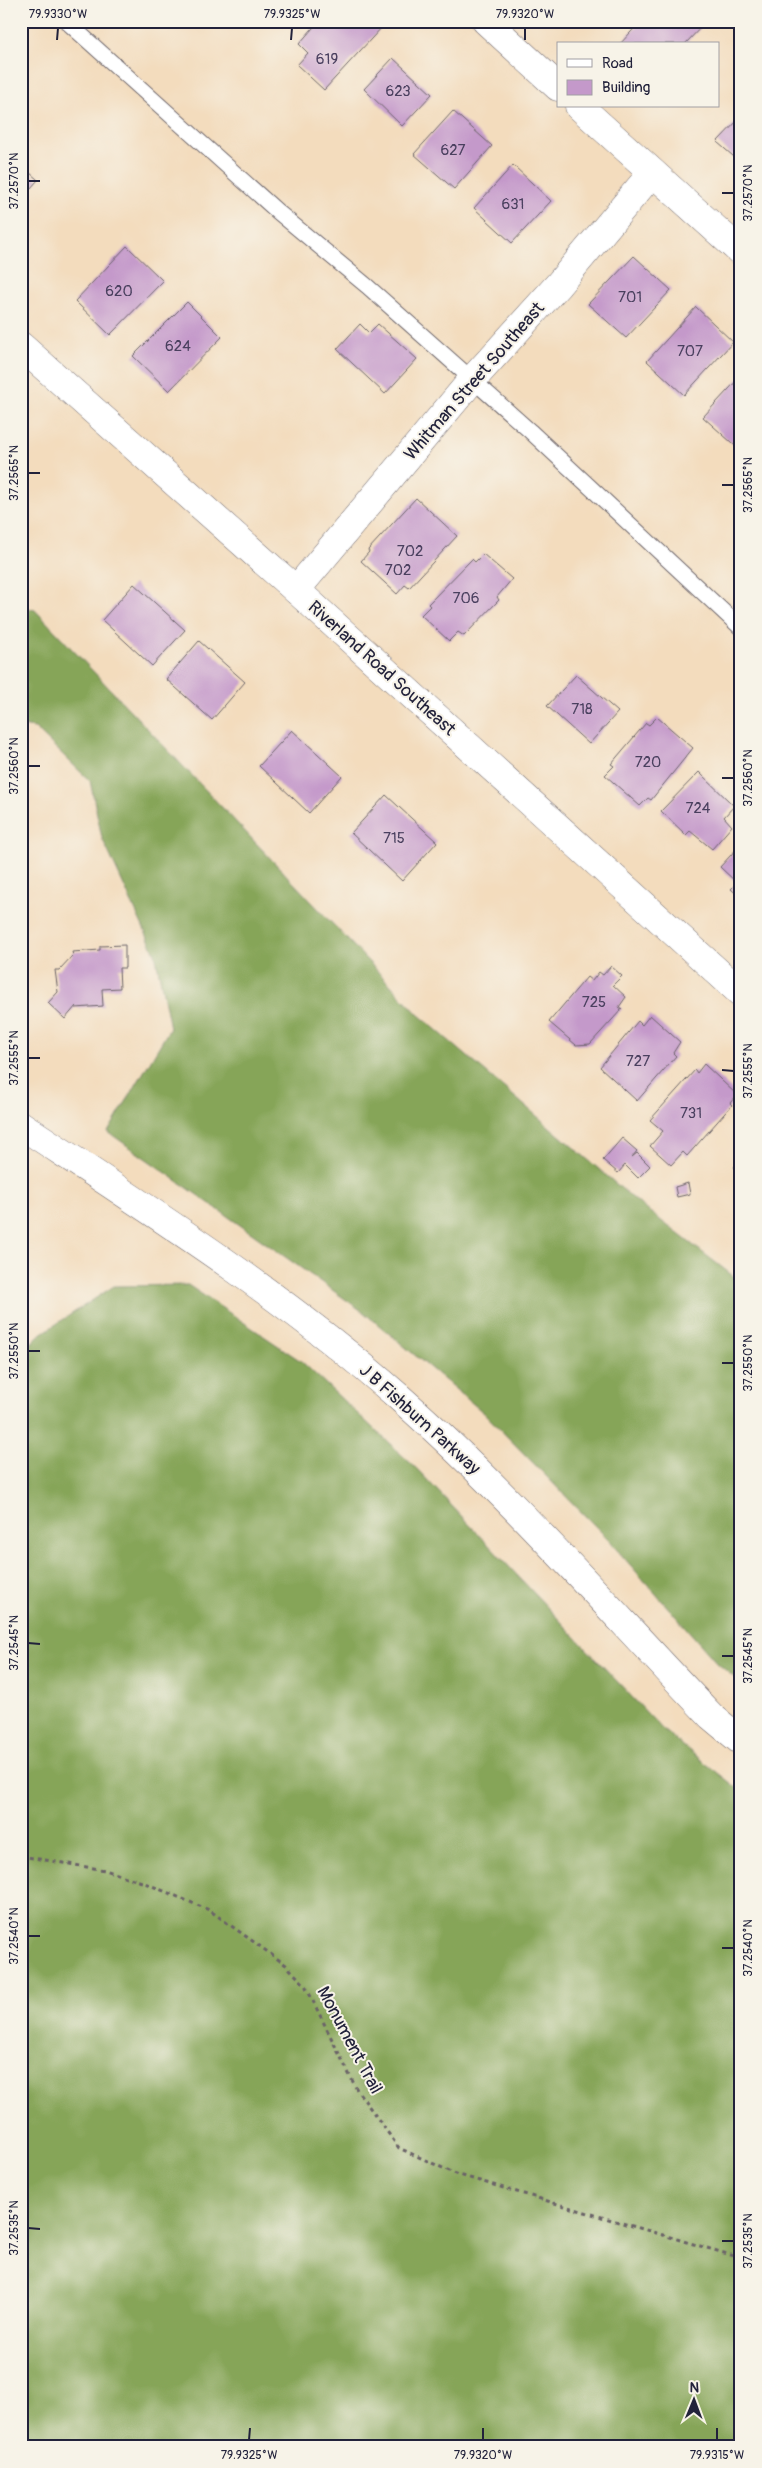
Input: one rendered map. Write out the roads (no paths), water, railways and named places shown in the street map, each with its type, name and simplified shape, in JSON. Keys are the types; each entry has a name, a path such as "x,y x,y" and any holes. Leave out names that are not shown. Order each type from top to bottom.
{"street":[{"path":"486,21 557,86"},
{"path":"581,108 741,252"},
{"name":"Whitman Street Southeast","path":"296,590 472,380 558,285 652,173"},
{"name":"Riverland Road Southeast","path":"21,346 296,590 741,994"},
{"name":"J B Fishburn Parkway","path":"21,1125 206,1248 274,1298 400,1398 486,1479 711,1716 741,1741"}],"lane":[{"path":"66,21 278,212 366,286 472,380 741,628"}]}
